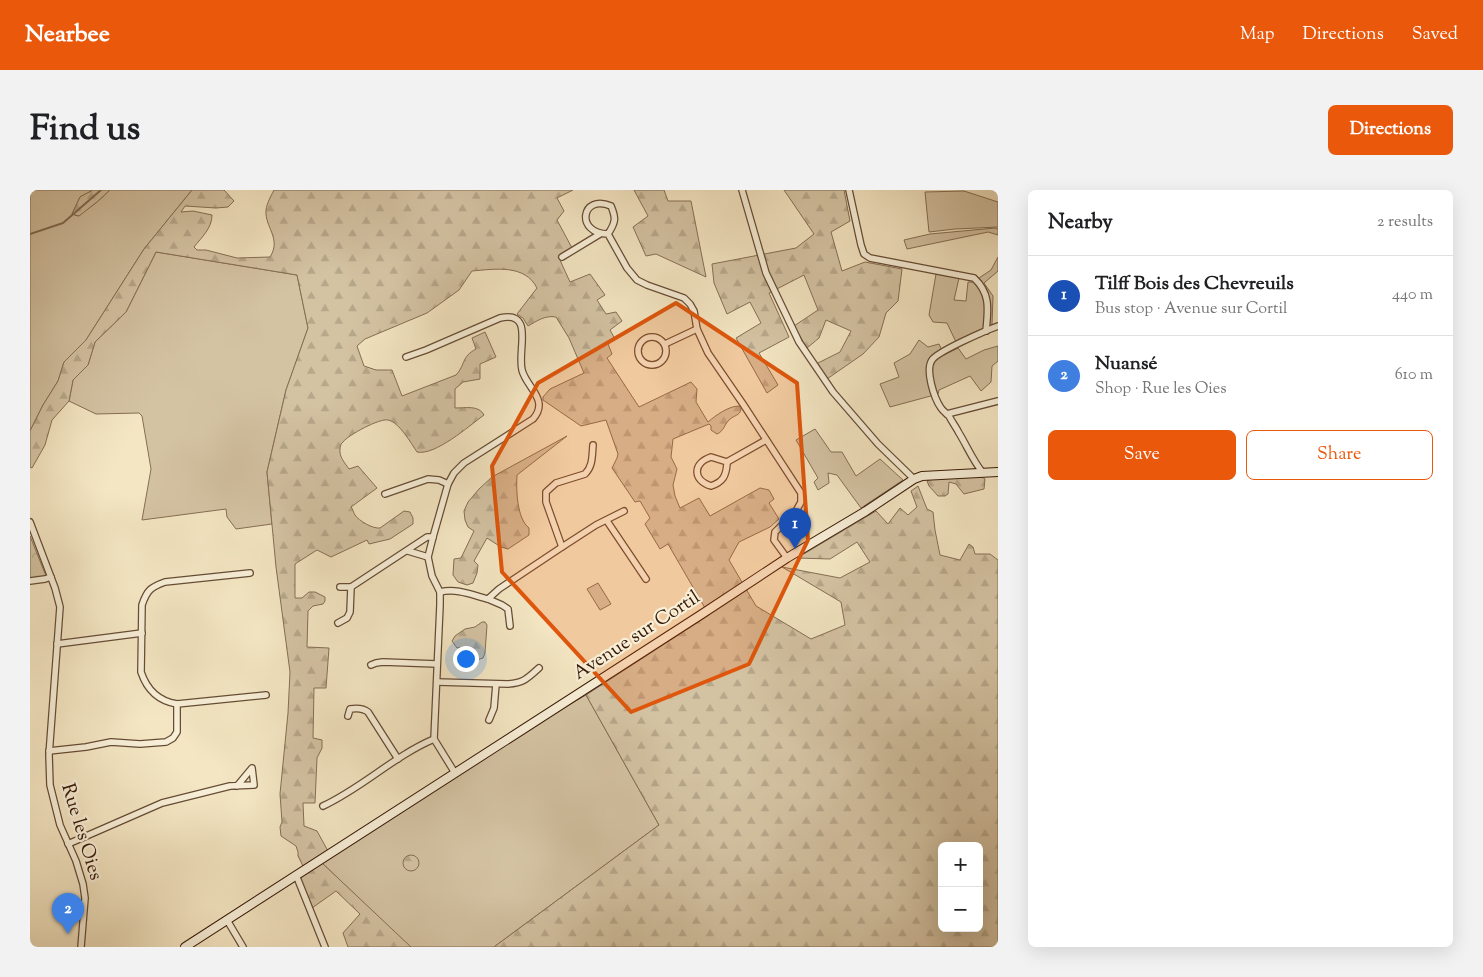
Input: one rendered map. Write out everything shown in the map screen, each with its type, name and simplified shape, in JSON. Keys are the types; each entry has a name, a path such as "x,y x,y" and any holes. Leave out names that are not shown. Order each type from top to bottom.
{"main road":[{"name":"Avenue sur Cortil","path":"185,947 787,558 866,511 914,479 922,476 998,472"}],"street":[{"path":"742,190 766,273 799,342 832,392 878,444 914,479"},
{"path":"849,190 864,254 870,258 974,278 984,290 987,300 986,331"},
{"path":"596,203 604,203 611,206 615,216 613,227 608,234 600,234 593,231 586,223 585,214 589,207 596,203"},
{"path":"562,257 600,234"},
{"path":"608,234 627,268 637,280 684,298 690,304 694,312 697,329 708,353 801,493 801,502 796,512 775,532 774,540 787,558"},
{"path":"406,358 500,318 514,317 521,324 523,331 520,362 523,373 540,404 539,410 533,418 464,463 454,473 448,484 428,557 432,576 440,592 434,740 455,773"},
{"path":"983,473 947,414 941,408 930,379 931,362 933,358 998,326"},
{"path":"665,344 697,329"},
{"path":"647,337 659,338 665,344 665,356 656,364 644,363 640,359 639,343 647,337"},
{"path":"947,414 998,401"},
{"path":"727,462 726,474 720,482 711,486 702,482 699,478 698,466 705,459 711,457 727,462 766,440"},
{"path":"562,547 546,502 546,492 556,483 585,474 592,460 593,445"},
{"path":"385,494 428,479 439,480 448,484"},
{"path":"488,599 499,589 562,547 596,525 624,511"},
{"path":"607,521 646,579"},
{"name":"Rue les Oies","path":"30,522 56,588 60,607 49,751 50,785 60,825 76,861 83,884 85,898 81,947"},
{"path":"340,587 351,587 427,537 433,538"},
{"path":"408,551 428,557"},
{"path":"250,573 165,582 152,587 145,595 142,605 140,672 152,694 169,703 177,704 266,694"},
{"path":"30,581 51,577"},
{"path":"338,623 348,618 351,587"},
{"path":"440,592 458,590 502,605 508,609 510,626"},
{"path":"57,644 142,633"},
{"path":"371,665 383,662 437,664"},
{"path":"437,682 518,683 526,680 538,668"},
{"path":"489,720 494,708 496,684"},
{"path":"49,751 111,742 140,744 166,742 173,738 177,732 177,704"},
{"path":"348,716 350,709 354,708 368,712 398,759"},
{"path":"323,806 398,759 434,740"},
{"path":"68,844 162,803 236,786"},
{"path":"296,875 325,947"},
{"path":"227,920 243,947"}],"highlighted area":[{"path":"676,303 797,383 808,540 749,664 631,712 502,572 492,466 538,383"}],"green space":[{"path":"30,190 93,190 80,197 72,214 78,216 110,190 192,190 144,249 86,340 64,362 58,381 30,431"},
{"path":"93,190 110,190 79,216 72,214 80,197"},
{"path":"192,190 224,190 234,201 228,207 185,206 181,212 193,211 212,215 208,228 194,247 197,250 206,250 237,258 270,257 273,251 274,240 266,211 268,201 274,190 573,190 557,198 564,211 557,220 572,248 559,258 570,282 590,274 605,295 597,300 606,314 616,312 622,321 610,330 615,339 608,344 612,354 607,358 639,407 691,382 697,389 696,402 708,422 727,409 739,406 741,409 717,434 711,430 709,424 673,439 671,457 677,469 673,485 680,508 699,498 710,516 760,488 769,490 774,499 769,503 779,519 770,527 739,542 729,560 756,606 811,639 845,625 841,602 782,567 840,578 870,562 857,542 830,559 797,558 876,511 888,524 900,508 908,515 917,507 911,491 918,486 927,509 933,512 940,555 960,560 969,544 973,547 975,554 990,554 998,560 998,947 494,947 659,825 586,695 709,615 668,544 660,549 645,524 650,518 640,501 635,502 612,468 618,454 606,420 581,426 543,400 543,397 550,389 584,373 569,338 556,317 538,320 528,326 523,318 517,314 537,288 532,280 525,275 509,270 490,269 472,271 459,290 427,313 365,339 357,346 364,366 376,370 392,370 402,396 456,375 468,355 476,349 472,338 485,332 496,357 480,364 480,379 463,382 455,389 455,408 476,408 484,415 442,445 424,452 417,452 400,429 388,420 364,428 351,435 341,444 340,455 349,469 358,466 377,488 351,507 354,514 370,526 380,528 404,511 410,512 413,524 390,539 369,544 367,540 331,557 317,550 295,564 295,598 302,598 309,592 315,592 325,597 323,604 313,606 308,611 307,647 329,648 326,688 314,688 313,738 322,740 322,748 317,758 315,803 303,803 304,826 317,831 328,851 304,868 298,856 296,846 281,836 280,827 282,822 280,794 290,672 276,567 267,472 286,390 308,328 297,275 156,252 126,312 95,342 88,365 73,380 69,401 52,420 45,445 32,468 30,467 30,431 58,381 64,362 86,340 144,249"},
{"path":"634,190 664,190 668,201 691,201 706,277 656,254 646,256 633,227 648,216"},
{"path":"784,190 844,190 850,221 831,232 842,271 865,262 902,269 898,301 886,313 879,337 863,354 827,379 816,364 840,352 851,331 826,320 819,338 807,348 794,326 818,310 804,275 769,293 789,337 759,353 778,385 767,393 736,338 761,323 750,302 727,314 714,283 712,264 796,248 814,234"},
{"path":"964,191 998,202 998,227 929,232 925,192"},
{"path":"998,229 998,235 988,232 907,249 904,240 930,234"},
{"path":"156,252 297,275 308,328 286,390 267,472 272,524 236,529 227,517 226,509 142,520 151,469 142,416 139,413 96,414 69,401 73,380 88,365 95,342 126,312"},
{"path":"998,257 998,271 984,283 993,296 992,325 956,342 947,323 933,322 929,315 936,274 959,278 954,300 966,301 968,282 973,282 991,270"},
{"path":"919,340 928,347 939,344 944,355 958,348 966,359 984,350 998,346 998,361 992,366 991,382 981,391 970,376 939,390 938,394 890,407 880,384 899,377 894,363 910,354"},
{"path":"815,429 831,452 842,452 856,476 880,459 903,480 861,508 837,475 828,473 829,483 818,490 814,482 818,478 796,440"},
{"path":"567,436 517,475 518,504 522,518 529,528 529,535 508,549 487,538 474,561 478,565 473,583 467,585 458,582 453,575 454,559 461,558 474,531 468,527 465,520 464,511 468,502 492,477"},
{"path":"982,477 985,479 984,489 964,494 956,484 949,482 948,494 938,496 927,481 931,479"},
{"path":"30,536 46,576 30,579"},
{"path":"598,583 611,604 600,610 587,589"},
{"path":"485,622 487,625 483,658 472,661 465,660 466,651 463,647 457,648 452,641 455,636 465,629 475,627"},
{"path":"586,695 659,825 494,947 410,947 322,863 546,718"},
{"path":"411,855 417,857 419,863 417,869 411,871 405,869 403,863 405,857"},
{"path":"322,863 411,947 348,947 343,933 360,914 336,891 312,908 300,877"}],"waterway":[{"path":"30,234 63,223 101,190"}],"place":[{"name":"Tilff Bois des Chevreuils","path":"795,549"},
{"name":"Nuansé","path":"68,934"}]}
